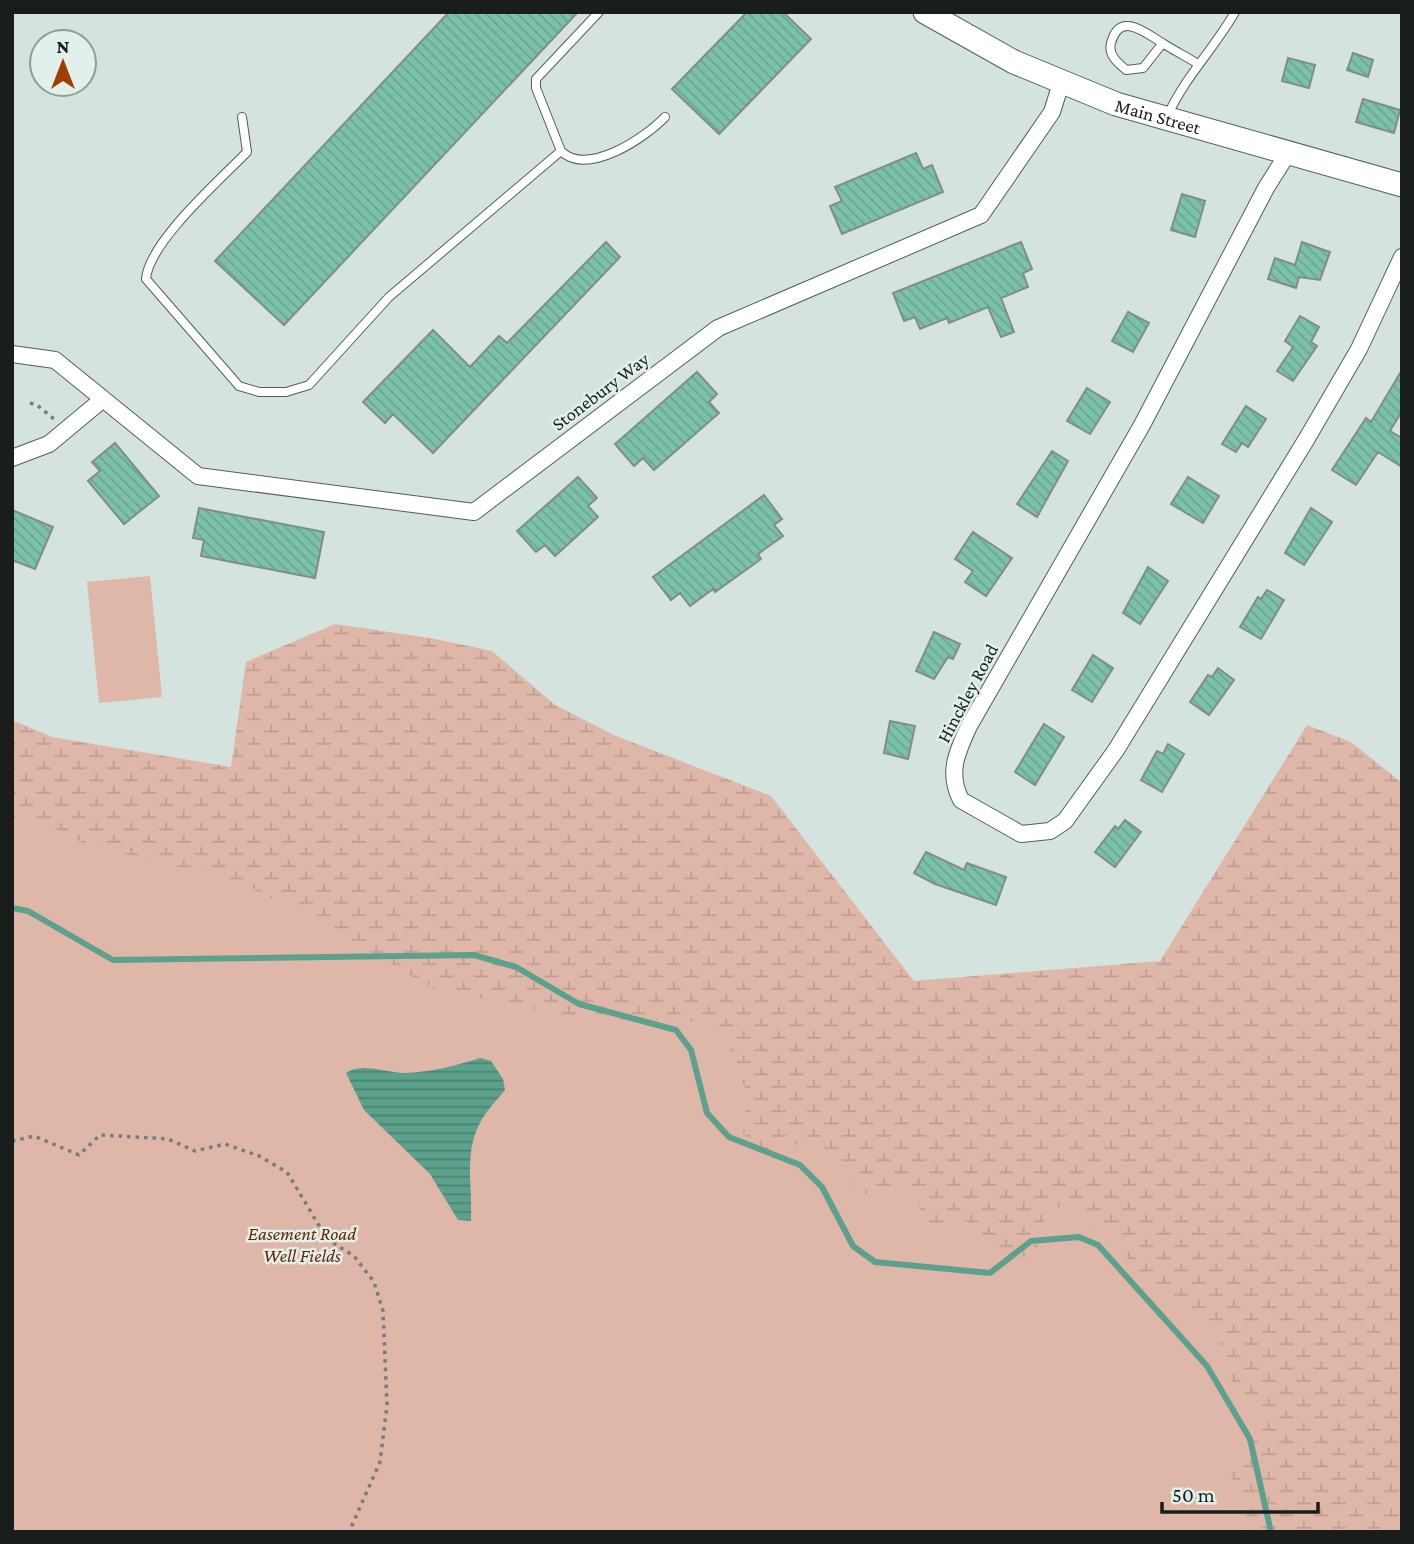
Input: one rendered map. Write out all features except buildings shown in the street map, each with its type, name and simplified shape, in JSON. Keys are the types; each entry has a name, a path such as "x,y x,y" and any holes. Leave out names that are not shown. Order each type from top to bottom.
{"main road":[{"name":"Main Street","path":"925,12 1014,62 1061,83 1166,120 1402,185"}],"street":[{"name":"Stonebury Way","path":"12,354 55,360 198,476 474,512 718,328 981,215 1052,111 1061,83"},
{"name":"Hinckley Road","path":"1288,153 1266,188 1142,425 969,726 955,756 953,775 961,800 1021,834 1050,831 1065,821 1122,740 1312,429 1359,349 1402,257"},
{"path":"12,458 49,444 103,399"}],"lane":[{"path":"599,12 536,79 536,88 561,150 568,158 579,159 621,150 652,131 665,117"},
{"path":"1166,120 1176,97 1220,38 1235,12"},
{"path":"1162,44 1143,68 1126,70 1113,59 1110,45 1117,30 1125,26 1139,26 1162,44 1198,64"},
{"path":"242,117 247,152 178,224 147,264 146,279 239,386 259,392 286,391 309,385 389,297 561,150"}],"path":[{"path":"30,403 55,419"},
{"path":"12,1141 34,1136 79,1155 100,1135 168,1139 195,1151 225,1144 259,1156 287,1172 327,1239 354,1256 374,1282 383,1311 387,1405 380,1462 349,1532"}],"green space":[{"path":"150,576 162,697 99,703 87,582"},
{"path":"335,624 430,638 492,651 555,705 616,736 771,796 914,981 1160,961 1307,725 1351,742 1402,783 1402,1532 531,1532 12,1016 12,720 52,737 231,767 246,662"},
{"name":"Easement Road Well Fields","path":"12,817 52,827 89,846 235,880 320,922 436,990 567,1016 641,1022 676,1018 712,1026 727,1043 748,1095 743,1132 757,1153 794,1145 816,1148 833,1161 863,1192 879,1195 908,1188 919,1197 922,1215 935,1228 966,1221 988,1243 1004,1254 1034,1256 1041,1239 1042,1224 1052,1208 1076,1207 1093,1227 1120,1243 1136,1277 1143,1283 1156,1287 1172,1305 1207,1318 1213,1324 1232,1383 1248,1396 1263,1419 1260,1433 1231,1472 1233,1490 1245,1503 1247,1532 12,1532"}],"shaded area":[{"path":"480,1058 491,1061 503,1079 505,1090 486,1113 475,1133 470,1158 471,1221 458,1220 430,1174 364,1110 346,1073 360,1068 405,1073 424,1071"}],"waterway":[{"path":"12,908 28,911 113,960 474,955 516,967 579,1004 676,1030 691,1050 707,1113 729,1137 800,1165 822,1187 853,1246 875,1262 990,1273 1031,1241 1079,1237 1098,1245 1207,1366 1250,1439 1271,1532"}]}
